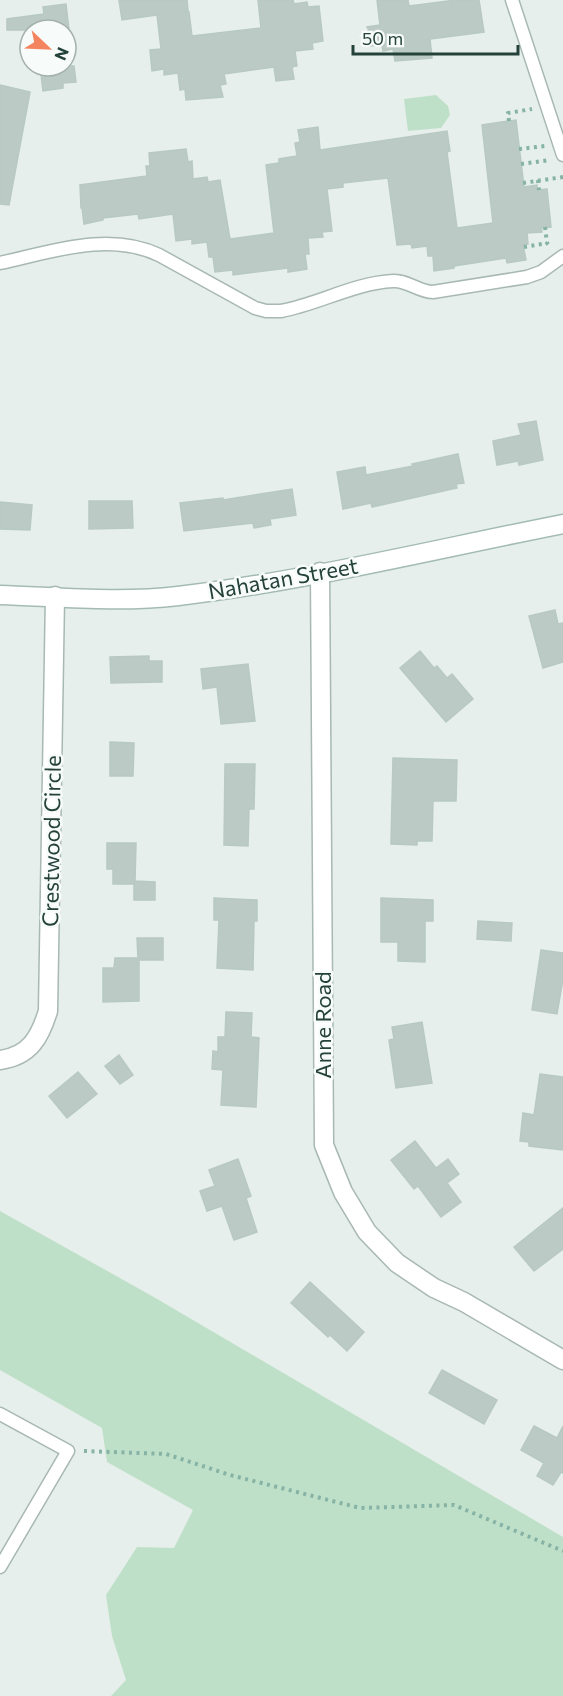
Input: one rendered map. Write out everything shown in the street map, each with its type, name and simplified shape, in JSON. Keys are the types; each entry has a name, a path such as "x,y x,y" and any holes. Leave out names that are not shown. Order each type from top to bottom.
{"street":[{"name":"Nahatan Street","path":"0,595 121,598 176,596 320,572 563,524"},
{"name":"Anne Road","path":"320,572 324,1145 342,1192 367,1232 398,1263 434,1288 464,1302 563,1360"},
{"name":"Crestwood Circle","path":"0,1060 13,1058 29,1047 42,1032 48,1011 55,596"}],"lane":[{"path":"512,0 547,107 558,153"},
{"path":"0,263 77,246 110,244 138,248 159,255 255,308 276,311 289,310 375,283 397,281 423,292 433,292 527,277 542,272 563,256"},
{"path":"0,1414 68,1451 0,1567"}],"path":[{"path":"509,121 508,113 547,107"},
{"path":"519,149 558,153"},
{"path":"521,164 558,153"},
{"path":"523,183 563,177"},
{"path":"538,180 540,190"},
{"path":"524,247 547,243 545,227"},
{"path":"68,1451 166,1454 230,1475 360,1508 454,1506 563,1551"}],"green space":[{"path":"436,95 448,106 450,115 441,128 408,131 404,99"},
{"path":"0,1211 152,1296 563,1537 563,1696 111,1696 126,1680 112,1636 106,1595 137,1547 174,1548 193,1510 107,1462 102,1428 0,1370"}],"building":[{"path":"119,0 187,0 188,11 183,12 189,12 192,36 261,28 258,0 293,0 294,4 307,2 308,7 319,6 323,41 312,43 313,49 295,51 297,66 292,67 294,79 276,81 274,67 224,74 226,84 220,85 223,97 186,100 185,89 180,90 178,73 164,75 164,69 152,71 150,50 161,49 157,15 122,20"},
{"path":"377,0 408,0 409,6 456,0 479,0 484,32 430,39 432,58 395,61 393,49 383,51 382,45 370,46 367,27 380,25"},
{"path":"66,4 68,18 18,18 18,30 7,30 7,19 44,14 43,7"},
{"path":"41,78 76,78 76,82 63,83 63,88 43,91"},
{"path":"0,85 30,92 9,205 0,204"},
{"path":"516,120 524,187 537,185 537,190 547,189 551,227 541,228 542,232 527,233 528,244 523,245 526,260 507,263 506,258 434,271 433,256 428,256 427,246 412,248 411,244 397,245 388,178 343,183 343,187 327,189 332,231 322,232 323,237 308,238 309,254 305,254 307,269 288,272 288,268 233,275 233,270 215,272 213,257 209,257 207,242 192,244 192,239 176,241 173,214 139,219 138,214 103,218 103,220 84,224 80,185 147,176 146,166 150,166 149,153 186,149 188,162 192,161 193,179 207,177 208,182 220,180 230,239 274,233 266,165 279,163 279,159 297,156 295,143 300,142 298,130 318,127 320,150 447,131 450,151 447,152 457,228 493,223 482,125"},
{"path":"536,421 543,460 519,465 518,461 497,465 493,441 521,435 518,424"},
{"path":"458,454 464,483 456,484 457,488 372,507 371,503 343,509 337,472 365,467 366,475"},
{"path":"292,489 296,515 270,519 271,525 254,528 253,523 184,531 180,503 223,498 223,500"},
{"path":"89,501 132,501 133,528 89,529"},
{"path":"0,502 32,505 30,530 0,529"},
{"path":"555,610 558,624 563,623 563,662 543,668 529,616"},
{"path":"420,651 434,668 437,666 447,678 452,674 473,699 446,722 400,668"},
{"path":"149,656 149,661 162,661 162,682 111,683 110,657"},
{"path":"248,664 255,721 221,724 217,687 203,689 201,669"},
{"path":"110,742 134,743 133,776 110,776"},
{"path":"393,758 457,760 456,801 433,801 432,841 417,841 417,845 391,844"},
{"path":"225,764 255,764 254,809 249,809 248,846 224,845"},
{"path":"107,843 136,843 135,881 155,882 155,900 134,900 134,884 113,884 113,869 107,869"},
{"path":"214,898 257,900 253,970 217,968 219,920 214,920"},
{"path":"381,898 433,900 433,921 425,921 425,962 398,961 398,942 381,942"},
{"path":"478,921 512,923 511,941 477,939"},
{"path":"137,938 163,938 163,960 139,960 139,1001 103,1002 103,968 114,968 115,958 138,958"},
{"path":"541,950 563,953 563,979 557,1014 532,1010"},
{"path":"226,1012 252,1013 251,1037 259,1038 256,1107 221,1105 223,1070 212,1069 213,1051 218,1052 218,1037 225,1037"},
{"path":"422,1022 432,1083 396,1088 389,1040 394,1039 392,1027"},
{"path":"119,1055 133,1075 120,1084 105,1066"},
{"path":"78,1072 97,1094 67,1118 49,1096"},
{"path":"540,1074 563,1077 563,1150 529,1146 529,1142 520,1141 523,1113 534,1115"},
{"path":"415,1141 436,1168 448,1159 459,1174 447,1183 461,1202 441,1217 418,1186 414,1189 391,1160"},
{"path":"238,1159 251,1196 246,1198 257,1232 234,1240 222,1206 207,1211 200,1191 215,1186 209,1170"},
{"path":"563,1208 563,1249 534,1271 514,1247"},
{"path":"310,1282 364,1332 347,1351 291,1303"},
{"path":"442,1370 497,1400 484,1424 429,1393"},
{"path":"534,1426 557,1438 563,1426 563,1473 561,1472 553,1485 537,1476 544,1463 521,1450"}]}
